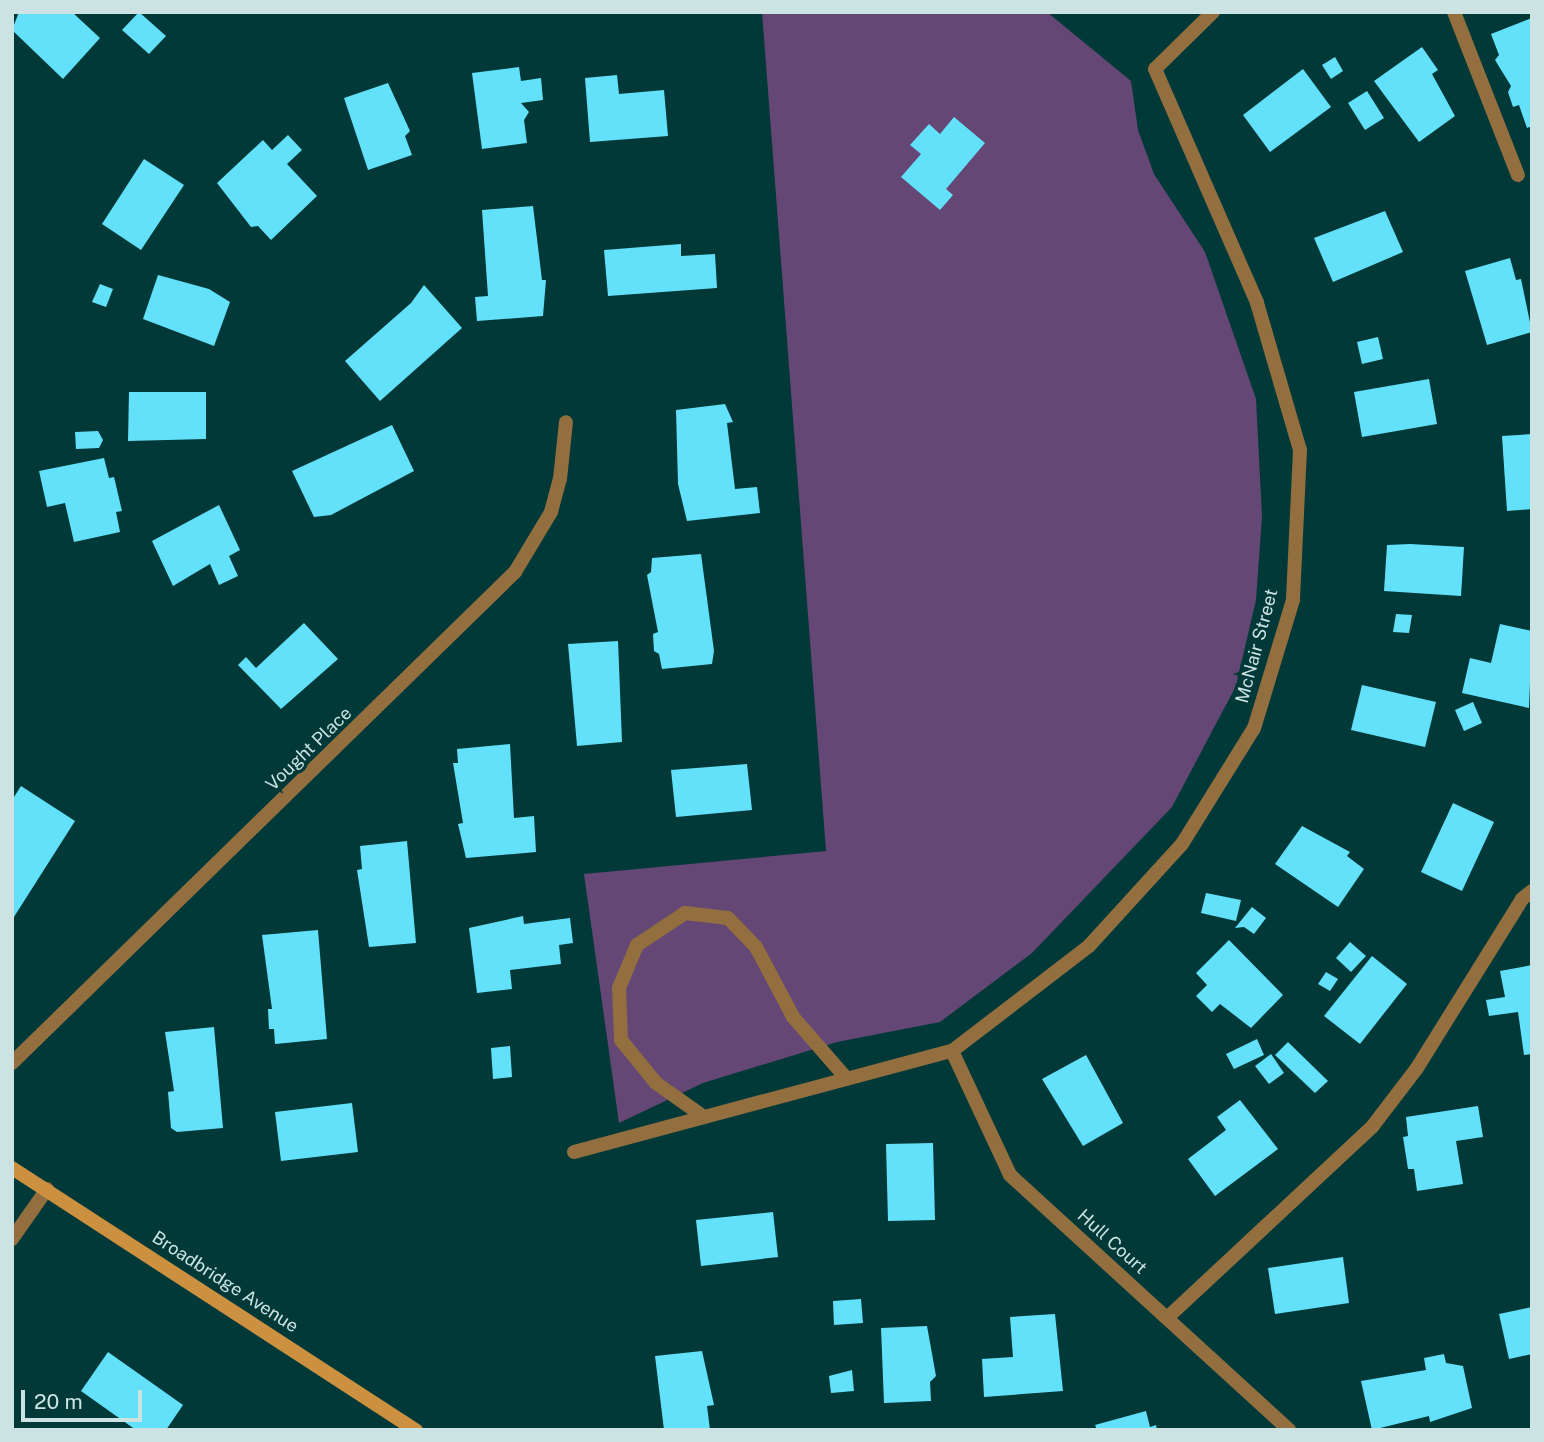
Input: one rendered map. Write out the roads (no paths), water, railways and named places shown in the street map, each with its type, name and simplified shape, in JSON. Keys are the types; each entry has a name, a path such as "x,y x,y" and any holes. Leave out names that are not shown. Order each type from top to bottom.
{"main road":[{"name":"Broadbridge Avenue","path":"12,1168 416,1430"}],"street":[{"name":"McNair Street","path":"952,1051 1089,946 1182,844 1254,728 1293,600 1300,450 1258,303 1155,69 1213,12"},
{"path":"1454,12 1518,175"},
{"name":"Vought Place","path":"12,1063 515,572 551,512 560,479 566,422"},
{"path":"1167,1318 1372,1127 1417,1068 1522,899 1532,891"},
{"path":"704,1117 656,1083 621,1040 619,988 637,945 685,914 728,918 756,947 793,1017 847,1079"},
{"path":"574,1152 952,1051"},
{"name":"Hull Court","path":"952,1051 1010,1175 1289,1430"},
{"path":"12,1239 47,1189"}]}
